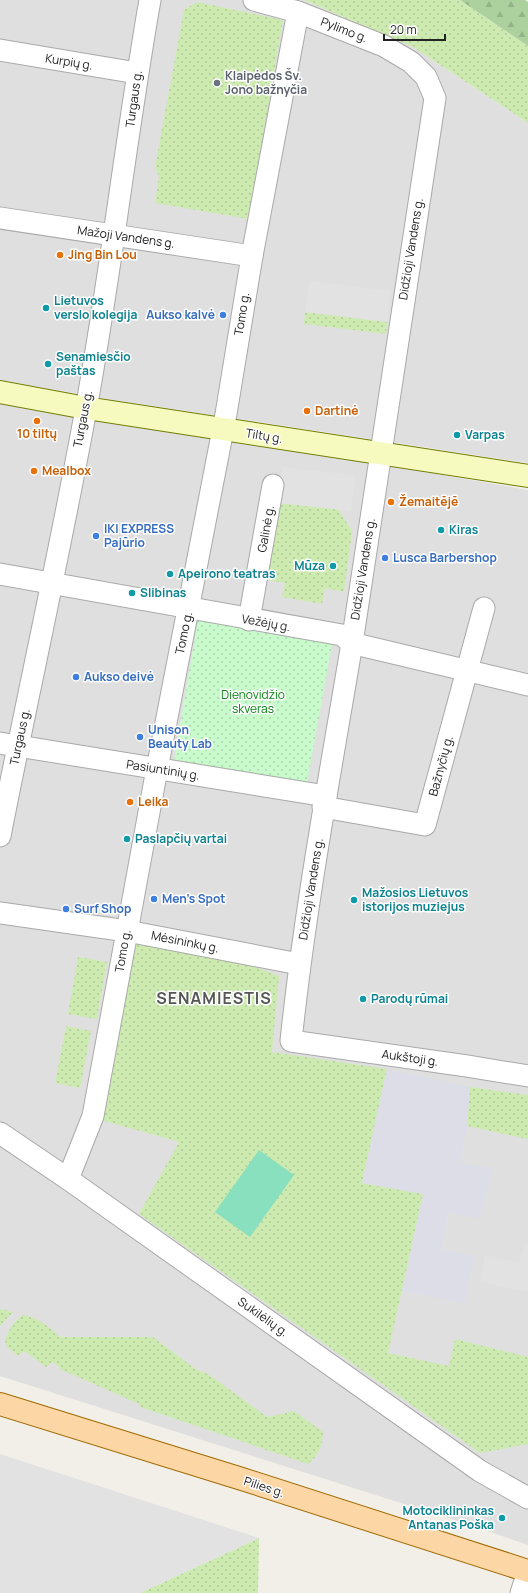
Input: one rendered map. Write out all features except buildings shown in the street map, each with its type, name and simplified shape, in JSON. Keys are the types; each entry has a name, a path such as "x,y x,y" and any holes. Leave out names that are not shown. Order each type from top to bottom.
{"main road":[{"name":"Pilies g.","path":"0,1404 242,1479 528,1572"}],"street":[{"name":"Turgaus g.","path":"0,836 9,744 51,584 86,408 114,236 137,73 150,0"},
{"name":"Pylimo g.","path":"254,0 298,12 384,46 411,62 426,77 435,98"},
{"name":"Tomo g.","path":"68,1179 93,1116 157,769 223,429 252,256 298,12"},
{"name":"Kurpių g.","path":"1,55 137,73"},
{"name":"Didžioji Vandens g.","path":"291,1041 299,964 324,802 351,643 404,287 435,98"},
{"name":"Mažoji Vandens g.","path":"0,218 252,256"},
{"name":"Tiltų g.","path":"0,392 86,408 528,476"},
{"name":"Galinė g.","path":"249,620 273,485"},
{"name":"Vežėjų g.","path":"0,574 342,636 351,643 528,685"},
{"name":"Bažnyčių g.","path":"324,802 425,825 484,608"},
{"name":"Pasiuntinių g.","path":"9,744 157,769 324,802"},
{"name":"Mėsininkų g.","path":"0,913 127,931 299,964"},
{"name":"Aukštoji g.","path":"291,1041 528,1076"},
{"name":"Sukilėlių g.","path":"0,1133 68,1179 480,1471 528,1498"},
{"path":"521,1593 528,1572"}],"shaded area":[{"path":"0,0 304,0 413,47 528,123 528,463 114,400 0,380"},
{"path":"309,281 391,291 387,322 305,312"},
{"path":"0,398 528,490 528,1545 458,1521 0,1376"},
{"path":"282,467 355,475 351,511 278,503"},
{"path":"387,1069 470,1087 467,1126 460,1163 492,1168 480,1219 448,1213 441,1249 474,1256 464,1304 403,1291 423,1194 362,1183"},
{"path":"524,1244 528,1244 528,1292 480,1282 485,1255 519,1262"},
{"path":"0,1454 259,1538 140,1593 0,1593"}],"green space":[{"path":"304,0 460,0 528,46 528,123 413,47"},
{"path":"460,0 525,0 528,2 528,46"},
{"path":"197,2 283,20 249,219 155,203 159,176 155,167 184,10"},
{"path":"305,312 387,322 386,334 304,324"},
{"path":"278,503 338,509 352,531 344,592 325,588 322,604 282,597 285,583 262,579"},
{"name":"Dienovidžio skveras","path":"198,619 332,644 307,783 174,761"},
{"path":"136,943 241,961 279,976 272,1052 387,1069 362,1183 423,1194 388,1353 449,1366 455,1339 528,1357 528,1444 480,1453 139,1214 179,1142 101,1120"},
{"path":"78,957 107,962 97,1019 68,1014"},
{"path":"66,1026 91,1031 80,1088 55,1083"},
{"path":"470,1087 528,1095 528,1139 467,1126"},
{"path":"259,1150 294,1175 250,1237 215,1212"},
{"path":"0,1309 13,1312 0,1326"},
{"path":"22,1315 38,1320 60,1337 153,1337 197,1370 208,1374 267,1417 294,1411 323,1432 319,1450 308,1464 140,1407 139,1404 62,1370 53,1362 46,1367 24,1351 18,1356 7,1347 5,1340 12,1325"},
{"path":"259,1538 258,1593 140,1593"}],"place":[{"name":"Klaipėdos Šv. Jono bažnyčia","path":"217,83"},
{"name":"Jing Bin Lou","path":"60,255"},
{"name":"Lietuvos verslo kolegija","path":"46,308"},
{"name":"Aukso kalvė","path":"223,315"},
{"name":"Senamiesčio paštas","path":"48,364"},
{"name":"Dartinė","path":"307,411"},
{"name":"10 tiltų","path":"37,421"},
{"name":"Varpas","path":"457,435"},
{"name":"Mealbox","path":"34,471"},
{"name":"Žemaitējē","path":"391,502"},
{"name":"Kiras","path":"441,530"},
{"name":"IKI EXPRESS Pajūrio","path":"96,536"},
{"name":"Lusca Barbershop","path":"385,558"},
{"name":"Mūza","path":"333,566"},
{"name":"Apeirono teatras","path":"170,574"},
{"name":"Slibinas","path":"132,593"},
{"name":"Aukso deivė","path":"76,677"},
{"name":"Unison Beauty Lab","path":"140,737"},
{"name":"Leika","path":"130,802"},
{"name":"Paslapčių vartai","path":"127,839"},
{"name":"Men's Spot","path":"154,899"},
{"name":"Mažosios Lietuvos istorijos muziejus","path":"354,900"},
{"name":"Surf Shop","path":"66,909"},
{"name":"Parodų rūmai","path":"363,999"},
{"name":"Motociklininkas Antanas Poška","path":"502,1518"}],"district":[{"name":"SENAMIESTIS","path":"214,998"}]}
